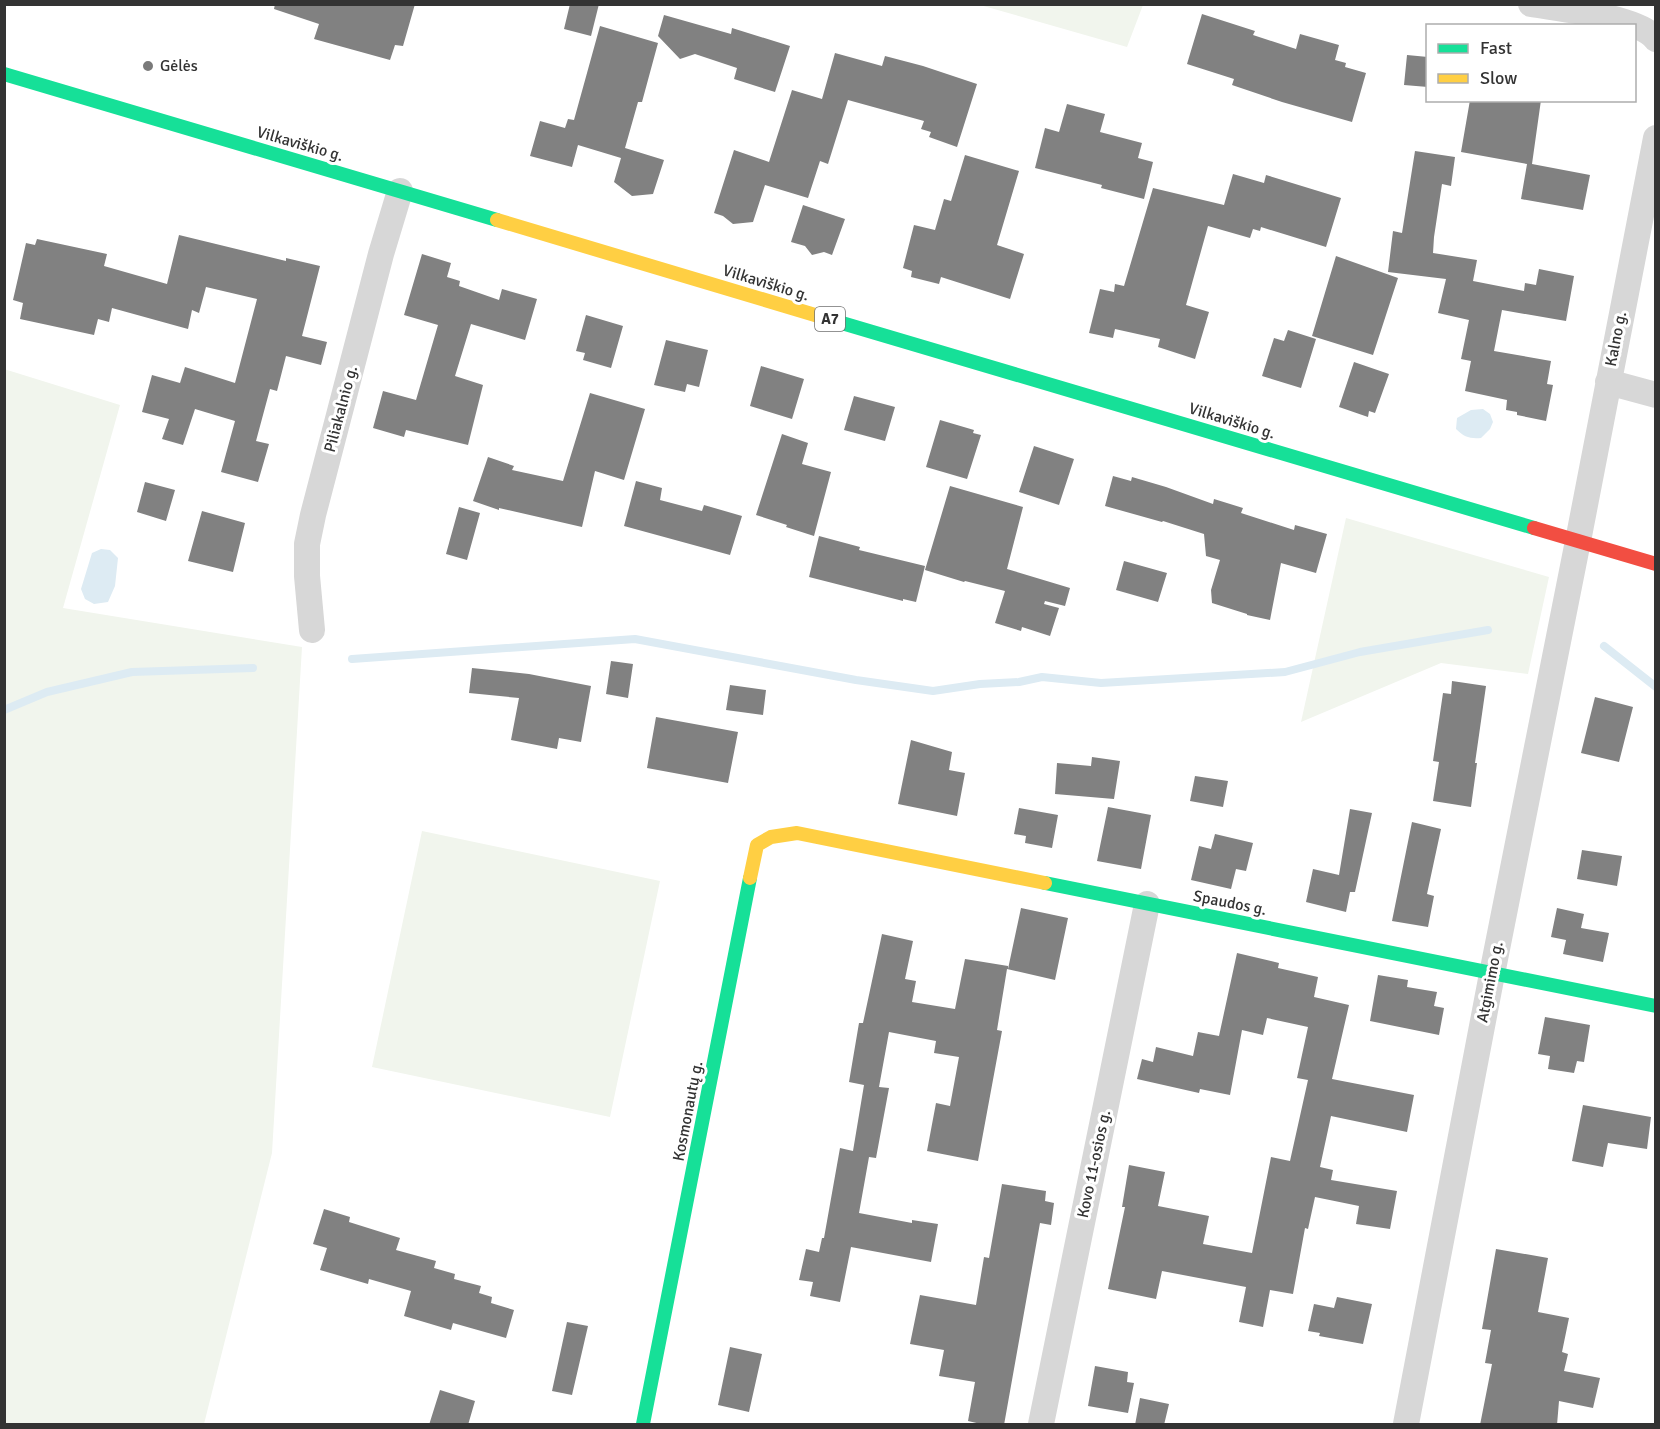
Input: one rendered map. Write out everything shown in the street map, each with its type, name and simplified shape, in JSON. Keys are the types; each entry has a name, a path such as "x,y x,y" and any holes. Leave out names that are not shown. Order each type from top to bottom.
{"main road":[{"name":"Vilkaviškio g.","path":"4,74 1656,564"},
{"name":"Spaudos g.","path":"797,834 1656,1006"},
{"name":"Kosmonautų g.","path":"643,1425 757,845 771,837 797,834"}],"street":[{"path":"1531,4 1600,16 1630,24"},
{"path":"1636,25 1652,34 1656,39"},
{"name":"Kalno g.","path":"1578,541 1656,138"},
{"name":"Piliakalnio g.","path":"312,630 307,576 307,544 312,515 381,254 400,191"},
{"path":"1608,382 1656,395"},
{"name":"Atgimimo g.","path":"1406,1425 1578,541"},
{"name":"Kovo 11-osios g.","path":"1041,1425 1147,903"}],"shaded area":[{"path":"980,5 1143,5 1127,47"},
{"path":"4,369 120,405 63,608 302,647 272,1153 204,1424 5,1424"},
{"path":"1483,409 1490,414 1493,422 1481,438 1467,437 1456,429 1457,418 1471,410"},
{"path":"1346,518 1549,577 1528,674 1441,663 1301,722"},
{"path":"101,549 110,550 118,558 115,586 108,602 94,604 85,599 81,589 92,553"},
{"path":"422,831 660,881 610,1117 372,1067"}],"building":[{"path":"275,4 415,4 403,46 395,45 390,60 314,39 319,24 274,9"},
{"path":"570,4 599,4 591,36 564,29"},
{"path":"1202,14 1255,31 1253,35 1296,49 1300,34 1339,45 1335,60 1346,63 1345,67 1366,73 1352,122 1232,85 1234,79 1187,64"},
{"path":"664,15 731,34 732,28 790,46 775,92 734,79 737,68 695,54 680,59 658,36"},
{"path":"600,26 658,43 642,102 638,102 625,148 664,160 653,194 632,196 614,182 621,158 578,145 572,167 530,156 540,121 565,128 568,119 574,120"},
{"path":"835,53 882,66 885,56 977,84 957,147 929,137 931,132 921,129 924,121 848,100 828,164 820,161 808,198 765,185 753,222 733,224 723,216 714,213 734,150 769,162 792,90 822,99"},
{"path":"1407,55 1426,57 1426,87 1404,85"},
{"path":"1470,102 1541,102 1532,164 1590,175 1583,210 1521,199 1527,164 1461,152"},
{"path":"1067,104 1105,114 1100,132 1142,143 1138,158 1153,162 1144,199 1101,188 1102,185 1035,168 1045,128 1059,132"},
{"path":"1415,151 1455,157 1451,186 1442,184 1433,253 1477,260 1473,281 1524,291 1525,283 1536,285 1539,269 1574,276 1566,321 1502,310 1494,351 1551,361 1547,384 1553,385 1546,421 1517,415 1517,412 1506,410 1507,400 1465,391 1471,361 1461,359 1469,320 1438,313 1446,279 1388,272 1393,231 1402,233"},
{"path":"965,155 1019,171 997,245 1024,254 1010,299 941,277 939,284 911,277 912,271 903,268 914,225 935,230 944,199 951,201"},
{"path":"1233,174 1264,183 1266,175 1341,198 1326,247 1261,227 1260,231 1253,229 1250,238 1208,226 1186,305 1209,312 1195,359 1158,347 1160,339 1115,329 1113,338 1089,333 1100,289 1114,292 1115,284 1124,286 1153,188 1224,205"},
{"path":"803,205 845,219 832,255 824,252 812,255 805,246 791,242"},
{"path":"179,235 286,261 286,258 320,266 302,336 327,342 321,365 286,356 277,391 270,389 256,441 269,444 258,482 221,472 235,421 195,409 183,445 162,439 169,419 142,412 152,375 180,383 185,367 235,383 257,299 206,287 199,313 192,310 188,329 112,308 109,322 98,319 94,335 20,319 23,303 13,300 26,243 35,245 37,239 107,254 104,266 167,284"},
{"path":"422,254 451,263 447,277 460,281 459,286 499,300 502,289 537,299 525,340 471,324 455,376 483,385 468,445 406,430 404,437 373,428 383,391 416,400 438,325 404,315"},
{"path":"1336,256 1398,278 1373,355 1312,336"},
{"path":"586,315 623,326 611,368 583,360 585,353 576,351"},
{"path":"1288,330 1316,339 1301,388 1262,376 1274,338 1284,341"},
{"path":"666,340 708,350 699,387 687,384 685,392 654,385"},
{"path":"1354,362 1389,374 1375,413 1369,411 1368,417 1339,407"},
{"path":"761,366 804,379 792,419 750,406"},
{"path":"590,393 645,409 624,480 595,471 582,527 499,508 499,510 473,501 488,457 514,466 512,470 563,481"},
{"path":"854,396 895,407 885,441 844,430"},
{"path":"940,420 974,430 973,433 981,435 967,479 926,467"},
{"path":"782,434 808,443 802,464 831,472 814,536 756,515"},
{"path":"1034,446 1074,459 1059,505 1019,492"},
{"path":"1113,476 1131,481 1132,477 1213,504 1214,499 1243,508 1241,513 1294,530 1295,525 1327,534 1316,573 1281,563 1270,620 1212,603 1211,590 1220,560 1206,556 1204,534 1105,506"},
{"path":"636,481 662,488 660,500 702,511 704,505 742,516 730,555 624,526"},
{"path":"145,482 175,490 166,521 137,512"},
{"path":"950,486 1023,507 1007,569 1070,588 1065,606 1045,601 1044,604 1059,608 1050,636 1022,627 1021,631 995,623 1005,591 925,570"},
{"path":"459,507 480,513 467,560 446,554"},
{"path":"202,511 245,523 233,572 188,561"},
{"path":"819,536 860,547 859,550 925,566 916,602 903,599 903,601 809,577"},
{"path":"1124,561 1167,573 1158,602 1116,590"},
{"path":"611,661 633,664 628,698 606,694"},
{"path":"472,668 529,674 591,686 581,742 559,738 557,749 511,740 519,698 469,693"},
{"path":"1452,681 1486,686 1471,807 1433,801 1439,762 1433,761 1443,693 1451,694"},
{"path":"730,685 766,690 763,715 726,710"},
{"path":"1595,697 1633,707 1619,762 1581,753"},
{"path":"656,717 738,732 728,783 647,768"},
{"path":"911,740 952,752 949,770 965,773 957,816 898,804"},
{"path":"1092,757 1120,761 1114,799 1055,794 1057,763 1091,766"},
{"path":"1195,776 1228,781 1223,807 1190,801"},
{"path":"1108,807 1151,815 1141,869 1097,861"},
{"path":"1019,808 1058,815 1052,848 1025,843 1026,836 1014,834"},
{"path":"1350,809 1372,813 1355,892 1350,892 1346,912 1306,902 1313,869 1339,875"},
{"path":"1412,822 1441,829 1427,894 1434,896 1428,927 1392,921"},
{"path":"1215,834 1253,843 1246,871 1236,869 1231,889 1191,880 1199,846 1211,849"},
{"path":"1582,850 1622,856 1617,886 1577,879"},
{"path":"1021,908 1068,918 1055,980 1007,969 997,1030 1002,1031 978,1161 927,1151 936,1103 950,1106 959,1057 934,1053 936,1041 889,1032 879,1087 889,1088 876,1158 869,1157 859,1213 912,1223 912,1220 938,1224 931,1262 851,1247 840,1302 810,1296 813,1282 799,1280 806,1249 819,1252 822,1238 824,1238 840,1148 853,1151 864,1085 849,1082 859,1023 863,1023 882,934 913,941 905,979 916,981 912,1002 955,1009 965,959 1008,966 1008,969"},
{"path":"1557,908 1584,914 1581,928 1609,933 1603,962 1563,954 1566,940 1551,937"},
{"path":"1237,953 1279,963 1278,968 1318,977 1314,997 1349,1005 1332,1079 1414,1095 1407,1132 1331,1116 1320,1167 1333,1170 1331,1180 1397,1191 1390,1229 1356,1224 1359,1206 1315,1197 1308,1229 1305,1228 1293,1294 1270,1290 1263,1327 1239,1322 1246,1287 1162,1271 1156,1299 1108,1289 1125,1207 1122,1207 1129,1165 1165,1172 1158,1206 1209,1216 1203,1244 1252,1253 1271,1157 1290,1161 1308,1080 1297,1078 1308,1027 1267,1018 1263,1035 1242,1030 1230,1095 1200,1089 1199,1093 1137,1079 1142,1059 1153,1062 1156,1047 1193,1056 1198,1032 1219,1036"},
{"path":"1378,975 1408,980 1407,987 1437,992 1434,1006 1444,1008 1439,1035 1370,1021"},
{"path":"1545,1017 1590,1025 1584,1062 1577,1061 1574,1073 1548,1069 1550,1056 1538,1054"},
{"path":"1583,1105 1651,1117 1647,1149 1608,1143 1603,1167 1572,1161"},
{"path":"1002,1184 1046,1191 1045,1201 1054,1203 1051,1225 1040,1223 1004,1425 985,1425 968,1421 975,1382 939,1376 944,1350 910,1344 920,1295 976,1305 984,1257 989,1258"},
{"path":"324,1209 350,1217 349,1222 400,1238 396,1250 436,1261 434,1268 455,1274 454,1279 481,1286 479,1293 492,1297 491,1303 514,1310 506,1338 453,1323 451,1330 404,1316 411,1291 369,1279 368,1284 320,1270 327,1248 313,1244"},
{"path":"1496,1249 1548,1258 1538,1312 1569,1318 1562,1352 1568,1354 1564,1371 1600,1378 1593,1408 1559,1401 1557,1425 1480,1425 1492,1364 1485,1363 1491,1330 1482,1329"},
{"path":"1337,1297 1372,1304 1363,1344 1319,1336 1320,1333 1308,1331 1314,1304 1334,1308"},
{"path":"567,1322 588,1326 572,1395 552,1391"},
{"path":"730,1347 762,1354 749,1412 718,1405"},
{"path":"1095,1366 1128,1372 1127,1382 1134,1383 1128,1413 1088,1406"},
{"path":"440,1390 475,1401 468,1425 429,1425"},
{"path":"1140,1398 1169,1404 1164,1425 1135,1425"}],"waterway":[{"path":"352,659 635,639 856,680 933,691 980,684 1019,682 1042,677 1101,683 1285,672 1360,652 1488,630"},
{"path":"1604,646 1656,687"},
{"path":"4,710 47,692 132,672 253,668"}],"traffic: fast":[{"path":"4,74 497,220"},
{"path":"825,318 1534,528"},
{"path":"643,1424 750,878"},
{"path":"1045,883 1656,1006"}],"traffic: slow":[{"path":"497,220 825,318"},
{"path":"750,878 757,845 771,837 797,833 1045,883"}],"traffic: jam":[{"path":"1534,528 1656,564"}],"place":[{"name":"Gėlės","path":"148,66"}]}
